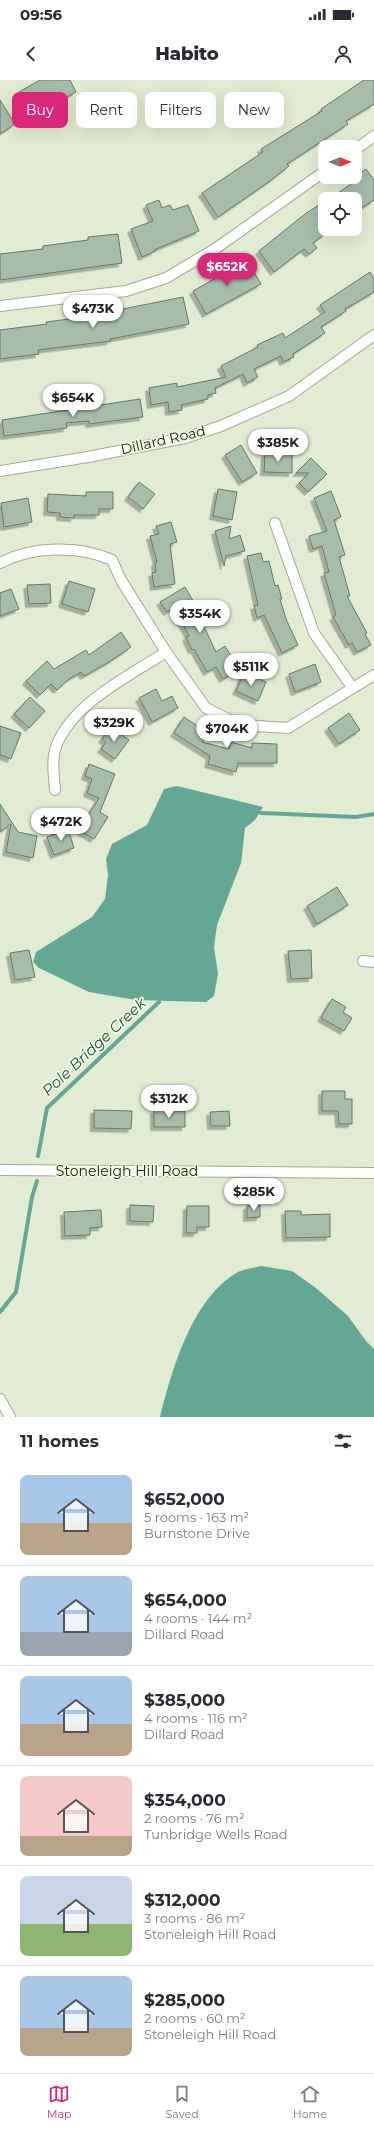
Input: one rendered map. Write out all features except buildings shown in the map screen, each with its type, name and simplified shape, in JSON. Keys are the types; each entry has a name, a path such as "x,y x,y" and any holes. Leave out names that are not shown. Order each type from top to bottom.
{"street":[{"path":"362,145 374,136"},
{"path":"0,306 126,290 166,278 215,249 318,176"},
{"name":"Dillard Road","path":"0,471 88,457 185,438 221,426 289,396 374,335"},
{"path":"275,523 314,633 352,687"},
{"path":"0,563 26,553 60,550 98,554 112,560 117,568 121,580 166,652 206,708 240,725 288,728 352,687 374,675"},
{"path":"55,790 53,768 56,745 73,718 89,703 166,652"},
{"path":"362,961 374,962"},
{"name":"Stoneleigh Hill Road","path":"0,1170 374,1173"},
{"path":"0,1399 10,1417"}],"water":[{"path":"177,786 263,807 255,820 245,828 241,863 217,925 214,947 218,974 214,996 206,1002 136,1000 89,992 39,968 33,962 36,952 92,917 105,899 108,875 106,859 112,844 147,825 164,789"},
{"path":"261,1266 292,1271 316,1288 348,1316 366,1341 374,1349 374,1417 160,1417 171,1378 186,1337 196,1317 208,1299 222,1284 238,1272"}],"waterway":[{"name":"Pole Bridge Creek","path":"261,813 356,817 374,814"},
{"name":"Pole Bridge Creek","path":"38,1156 47,1108 159,1002"},
{"name":"Pole Bridge Creek","path":"0,1312 16,1292 32,1197 37,1181"}]}
